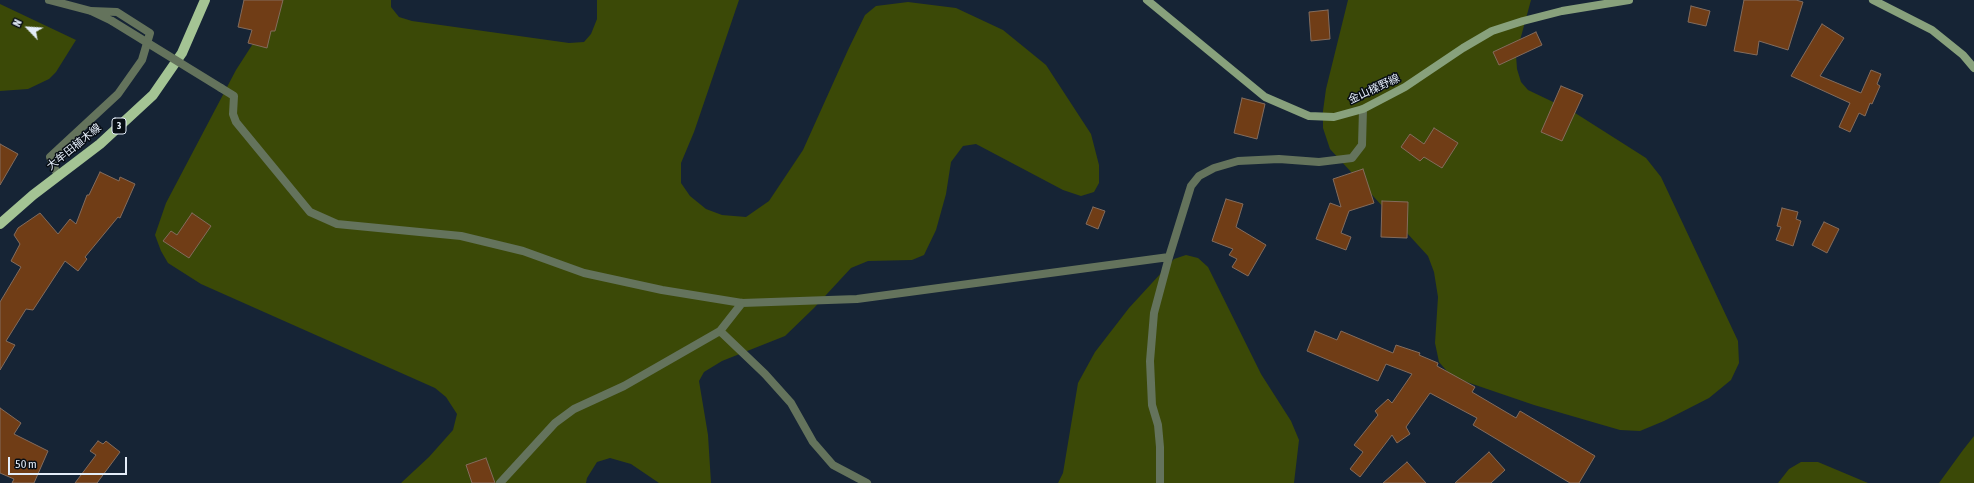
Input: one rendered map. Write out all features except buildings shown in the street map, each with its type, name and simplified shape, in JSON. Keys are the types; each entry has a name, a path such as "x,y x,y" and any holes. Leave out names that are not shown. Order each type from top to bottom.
{"main road":[{"name":"大牟田植木線","path":"0,224 32,195 100,144 153,95 182,53 205,0"},
{"name":"金山檪野線","path":"1147,0 1265,97 1309,116 1334,117 1363,109 1406,87 1463,48 1492,31 1523,20 1562,11 1629,0"},
{"path":"1873,0 1932,30 1963,55 1974,68"}],"street":[{"path":"49,0 91,11 112,21 234,96 233,114 236,122 310,212 337,224 461,236 523,251 588,274 662,290 742,303 857,299 1169,257"},
{"path":"58,176 50,157 118,94 142,60 150,33 117,12 91,11"},
{"path":"1160,483 1160,447 1158,425 1152,405 1150,361 1154,313 1169,257 1191,186 1199,176 1214,168 1238,161 1279,159 1319,162 1352,158 1362,145 1363,109"},
{"path":"500,483 555,423 574,409 624,386 720,331 742,303"},
{"path":"720,331 790,402 813,442 834,465 867,483"}],"green space":[{"path":"281,0 391,0 391,7 399,17 412,21 569,43 584,42 591,34 597,19 597,0 739,0 694,132 681,163 681,183 690,196 706,209 722,215 746,217 769,201 803,150 865,15 876,6 908,2 956,8 1003,30 1046,65 1091,134 1099,165 1099,183 1094,192 1081,196 1063,190 976,144 963,146 951,162 946,194 936,230 924,255 912,260 868,261 851,268 814,308 785,336 722,361 704,372 699,381 708,435 711,483 659,483 631,464 610,458 597,462 587,478 586,483 401,483 429,457 453,430 457,414 446,397 435,388 201,284 168,263 161,251 155,235 166,203 236,70"},
{"path":"1348,0 1531,0 1516,55 1517,69 1521,82 1528,90 1572,111 1646,158 1661,177 1738,341 1739,363 1731,380 1709,398 1664,421 1640,431 1620,430 1534,405 1452,377 1439,362 1435,343 1438,297 1434,272 1428,256 1330,149 1323,128 1323,111 1326,89"},
{"path":"0,4 76,40 56,72 49,79 28,89 0,91"},
{"path":"1186,255 1198,258 1208,267 1261,374 1291,421 1299,440 1294,483 1058,483 1063,473 1078,383 1095,352 1129,308 1174,259"},
{"path":"1974,436 1974,483 1939,483 1963,450"},
{"path":"1801,462 1818,462 1868,483 1778,483 1789,469"}]}
